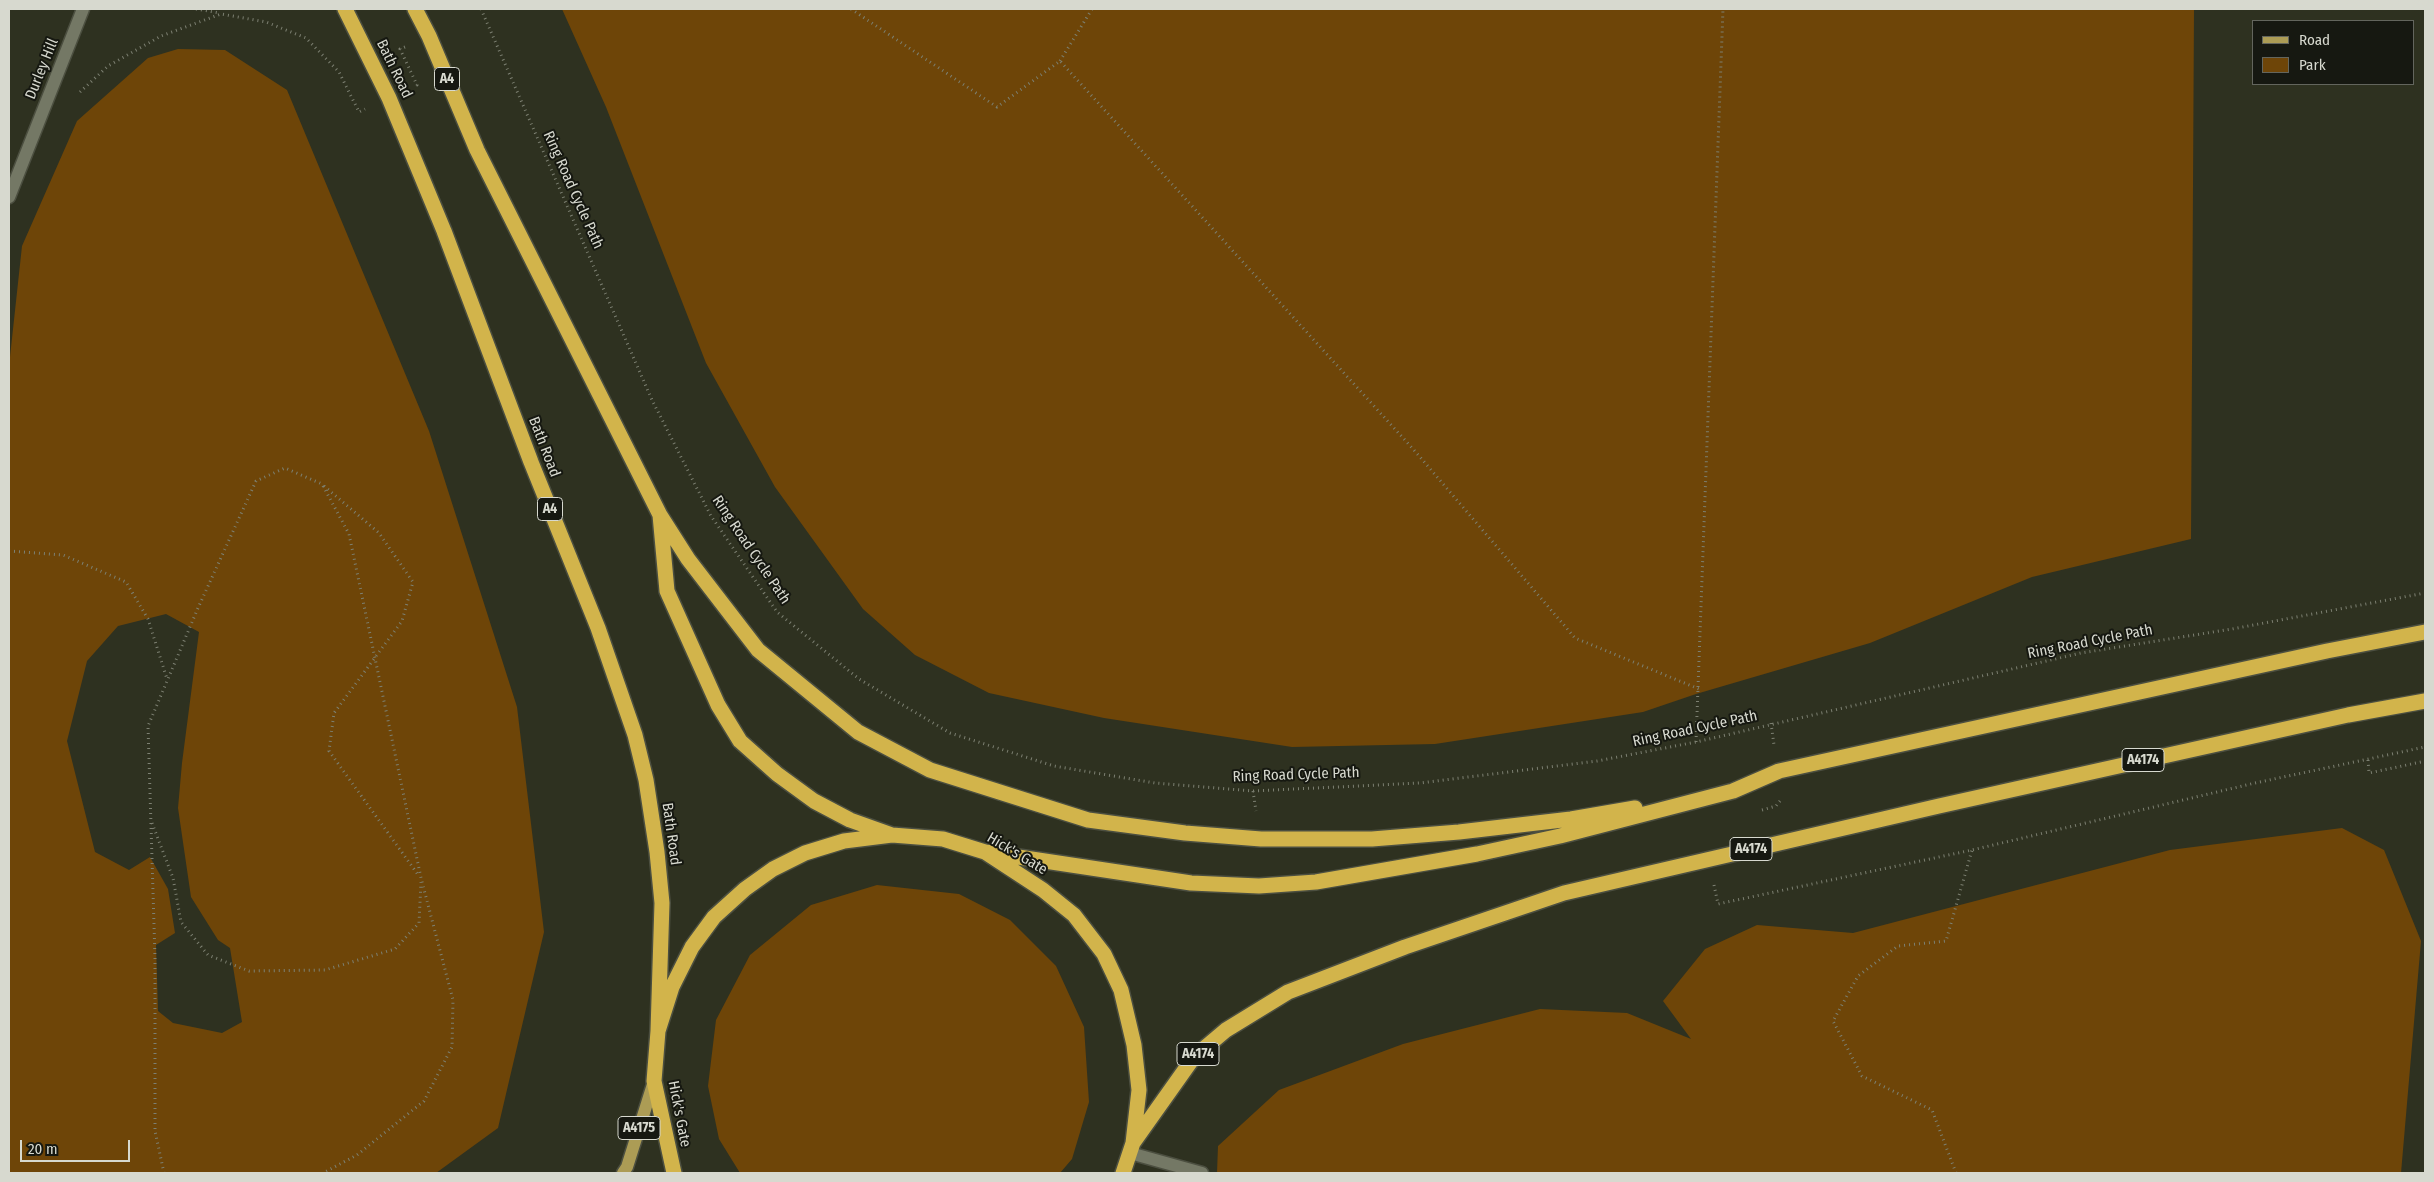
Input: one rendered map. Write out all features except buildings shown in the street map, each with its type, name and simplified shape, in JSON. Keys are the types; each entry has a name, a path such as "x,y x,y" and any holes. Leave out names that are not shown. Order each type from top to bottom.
{"highway":[{"name":"Bath Road","path":"345,9 393,106 444,231 531,462 598,628 635,735 646,780 661,894 658,1032"},
{"name":"A4","path":"415,9 477,150 660,515 667,591 718,704 740,741 777,774 814,801 850,820 892,835"},
{"path":"660,515 688,559 758,650 858,732 930,770 1088,820 1185,833 1261,840 1372,839 1459,832 1571,818 1733,791"},
{"path":"985,852 1191,883 1259,886 1316,882 1477,854 1560,836 1733,791 1779,771 2327,651 2425,632"},
{"name":"A4174","path":"1128,1161 1194,1057 1226,1030 1288,992 1405,947 1564,893 1939,806 2348,715 2425,700"},
{"name":"Hick's Gate","path":"674,1173 654,1081 658,1032 672,987 692,947 714,917 745,889 773,869 805,853 844,841 892,835 943,839 985,852 1043,890 1074,914 1104,954 1121,990 1134,1045 1139,1090 1128,1161"}],"main road":[{"name":"A4175","path":"623,1173 627,1167 654,1081"}],"street":[{"name":"Durley Hill","path":"9,197 84,9"},
{"path":"1128,1161 1202,1173"}],"path":[{"path":"196,9 266,22 306,38 339,72 359,112 367,108"},
{"name":"Ring Road Cycle Path","path":"481,9 652,400 711,516 777,612 859,679 950,733 1054,766 1155,783 1253,791 1420,783 1598,761 1696,742 2081,653 2232,629 2425,592"},
{"path":"851,9 997,107 1060,60 1092,9"},
{"path":"1696,742 1723,9"},
{"path":"74,97 108,66 161,36 220,14"},
{"path":"408,46 400,49 417,85 410,88"},
{"path":"1060,60 1414,450 1575,638 1699,689"},
{"path":"150,818 173,878 181,922 208,955 249,971 325,970 395,949 419,923 421,878 329,751 334,713 402,621 413,582 379,532 322,484 285,468 256,481 148,726 150,818 155,958 155,1131 164,1173"},
{"path":"322,484 349,534 421,878 453,1000 452,1047 424,1100 357,1155 323,1173"},
{"path":"9,551 63,555 126,582 148,619 167,680"},
{"path":"2362,761 2425,747"},
{"path":"2368,760 2369,773 2421,762"},
{"path":"1956,1173 1932,1110 1862,1076 1834,1021 1858,976 1898,946 1946,941 1972,850"}],"green space":[{"path":"562,9 2194,9 2191,539 2032,577 1870,643 1696,694 1643,712 1435,744 1292,747 1104,718 989,693 915,655 863,609 775,487 706,363 606,107"},
{"path":"178,49 225,50 287,90 429,431 517,707 544,932 498,1128 436,1173 9,1173 9,366 22,246 77,121 148,58","holes":["166,614 199,632 178,808 191,897 218,940 230,948 242,1022 222,1033 173,1023 158,1011 156,945 175,933 168,889 150,857 129,870 95,852 67,741 87,661 118,626"]},
{"path":"2342,828 2384,850 2421,941 2401,1173 1217,1173 1218,1146 1279,1090 1403,1044 1540,1009 1627,1013 1691,1039 1663,1001 1705,949 1757,925 1853,933 2170,850"},
{"path":"877,885 959,894 1010,920 1056,966 1084,1027 1089,1102 1072,1159 1060,1173 740,1173 719,1139 708,1086 716,1020 750,955 811,905"}]}
